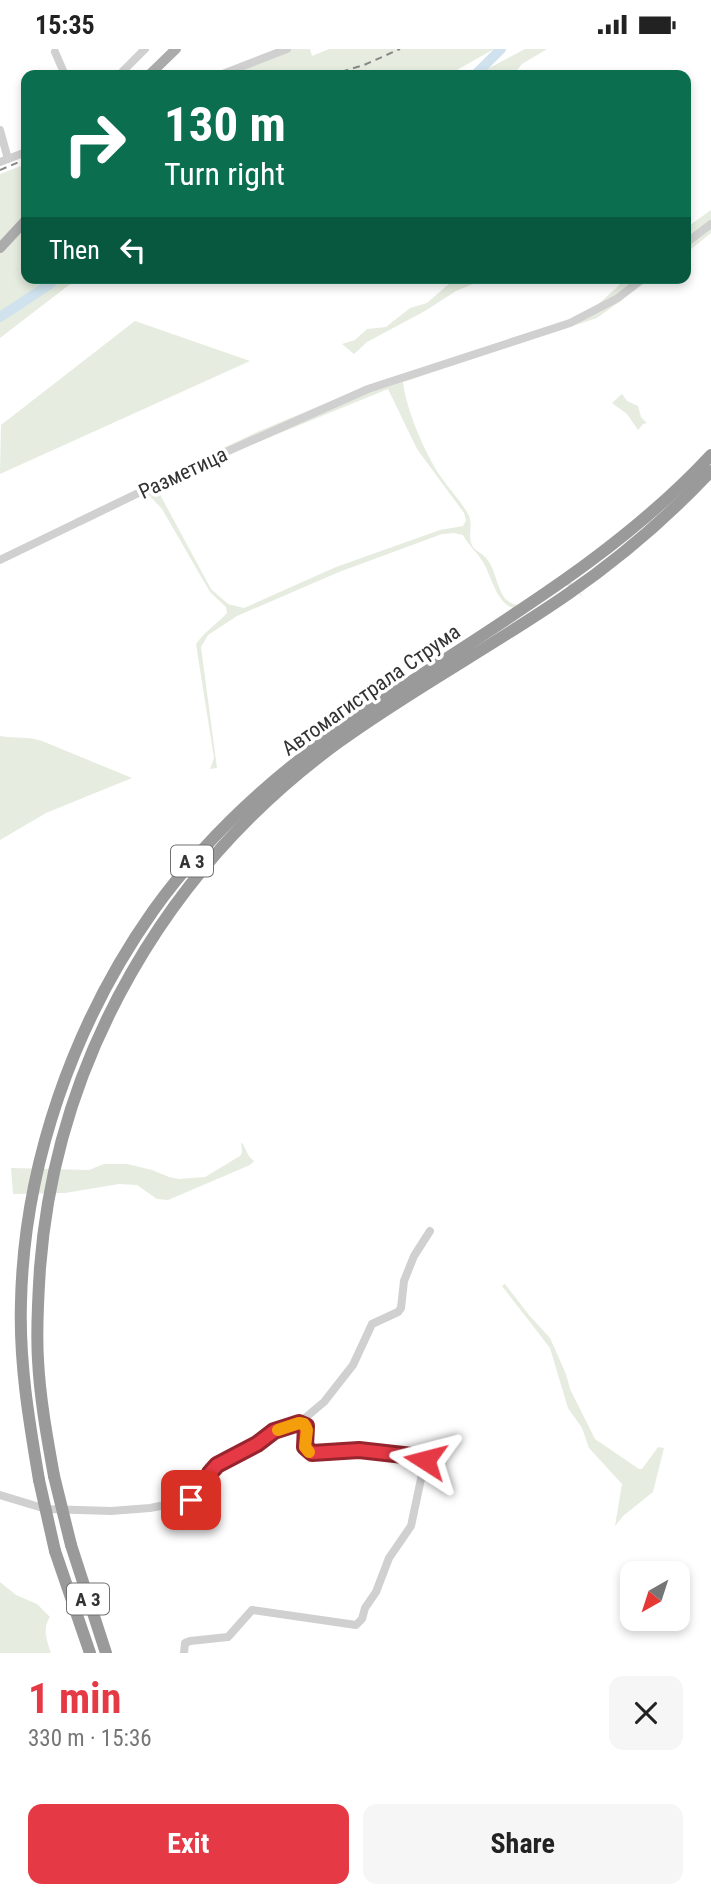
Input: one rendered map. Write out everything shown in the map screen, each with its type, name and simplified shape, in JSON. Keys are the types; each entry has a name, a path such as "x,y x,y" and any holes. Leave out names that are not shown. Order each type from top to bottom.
{"highway":[{"name":"Автомагистрала Струма","path":"90,1653 55,1551 39,1480 26,1396 21,1302 31,1200 58,1100 80,1042 108,985 153,911 193,861 234,817 306,755 366,712 513,617 595,559 711,455"},
{"name":"Автомагистрала Струма","path":"106,1653 71,1545 54,1476 45,1430 37,1357 37,1301 56,1157 76,1090 98,1035 139,957 164,919 203,868 243,824 292,779 371,720 579,586 670,512 711,471"}],"main road":[{"path":"154,70 176,49"},
{"path":"0,248 21,225"}],"street":[{"path":"124,70 145,49"},
{"path":"233,70 287,49"},
{"path":"55,52 63,70"},
{"path":"0,130 4,160 21,154"},
{"path":"691,239 711,224"},
{"name":"Разметица","path":"0,560 190,468 368,389 570,323 618,298 636,284"},
{"path":"0,1495 46,1509 111,1511 150,1508 191,1500 205,1490 210,1473 217,1465 257,1444 274,1431 299,1423 324,1402 353,1365 372,1324 401,1308 404,1281 414,1256 430,1231"},
{"path":"184,1653 185,1643 190,1641 228,1637 252,1610 356,1625 376,1592 389,1558 411,1526 425,1460 421,1457 359,1450 312,1453 305,1447 306,1426 299,1423"}],"shaded area":[{"path":"287,49 310,49 312,56 329,49 494,49 457,70 233,70"},
{"path":"525,49 547,49 517,70 485,70"},
{"path":"21,166 21,284 70,284 0,338 0,174"},
{"path":"711,210 711,233 691,249 691,224"},
{"path":"449,284 473,284 367,342 354,354 342,344 355,340 367,329 386,327 410,308 427,303"},
{"path":"620,284 644,284 597,318 403,382 412,418 423,444 441,477 467,512 471,543 490,564 502,595 513,604 522,605 561,582 569,581 584,598 573,588 563,584 524,607 508,606 498,593 481,558 463,535 454,533 442,534 339,572 237,616 208,635 201,647 217,768 210,769 214,758 196,644 227,613 226,607 210,592 162,509 147,493 80,526 75,519 257,432 374,383 557,325 594,308","holes":["388,389 417,449 464,513 466,520 463,526 440,530 336,567 244,608 228,604 211,589 157,489 234,452"]},
{"path":"135,321 250,361 0,474 1,425"},
{"path":"622,394 627,401 638,406 641,417 647,423 638,430 627,414 612,403"},
{"path":"0,736 42,741 132,778 46,813 0,840"},
{"path":"241,1142 254,1161 250,1165 168,1200 157,1199 137,1185 119,1184 65,1193 13,1194 11,1168 89,1170 104,1164 127,1164 179,1179 205,1177 240,1156"},
{"path":"505,1284 550,1338 570,1389 595,1439 639,1469 642,1469 658,1447 664,1448 653,1492 623,1516 615,1526 622,1484 589,1448 582,1428 568,1408 550,1348 502,1286"},
{"path":"0,1582 16,1595 37,1604 50,1617 46,1630 51,1653 0,1653"}],"waterway":[{"path":"480,70 501,49"},
{"path":"0,317 50,284"}],"railway":[{"path":"347,70 400,49"},
{"path":"0,170 21,161"}],"slow traffic":[{"path":"278,1430 304,1424 307,1430 305,1447 309,1452"}],"route":[{"path":"191,1500 205,1490 210,1473 217,1465 257,1444 274,1431 299,1423 306,1426 305,1447 312,1453 359,1450 421,1457 425,1460"}]}
